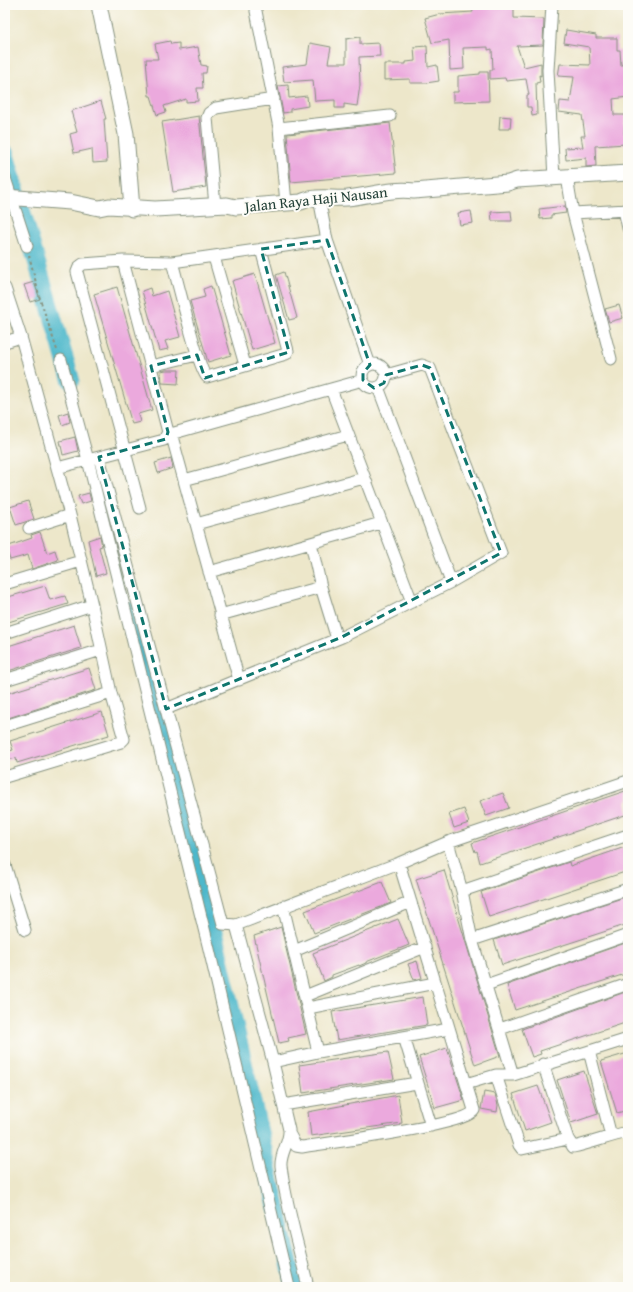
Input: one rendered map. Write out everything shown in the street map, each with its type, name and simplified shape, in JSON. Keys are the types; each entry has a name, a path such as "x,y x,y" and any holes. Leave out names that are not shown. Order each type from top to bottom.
{"street":[{"path":"99,5 126,134 132,209"},
{"path":"552,5 548,70 560,177 573,212 611,359"},
{"path":"256,11 279,128 286,203"},
{"path":"215,206 207,118 209,113 216,108 274,99"},
{"path":"279,128 390,116"},
{"name":"Jalan Raya Haji Nausan","path":"8,198 70,202 99,208 109,206 132,209 228,205 236,207 286,203 325,197 332,199 370,196 381,192 403,190 414,191 560,177 628,173"},
{"path":"5,178 8,198 27,246"},
{"path":"319,198 327,240 370,365"},
{"path":"573,212 626,210 628,228"},
{"path":"140,508 77,272 79,267 83,264 123,261 172,262 327,240"},
{"path":"172,262 197,355 203,373 207,376 286,354 288,349 261,249"},
{"path":"214,257 245,365"},
{"path":"123,261 168,432 184,480 239,680"},
{"path":"5,288 21,337 70,515 111,692 124,734 124,738 121,742 5,777"},
{"path":"5,342 21,337"},
{"path":"151,366 197,355"},
{"path":"61,360 94,459 166,709 218,910 223,924 236,925 399,863 448,842 628,782"},
{"path":"370,365 381,366 386,376 384,382 378,387 367,386 363,380 364,369 370,365"},
{"path":"166,709 338,639 451,582 501,553 430,368 422,365 386,376"},
{"path":"57,468 164,440 169,434 363,380"},
{"path":"378,387 451,582"},
{"path":"331,389 412,602"},
{"path":"184,480 348,434"},
{"path":"94,459 289,1287"},
{"path":"196,524 364,478"},
{"path":"29,528 70,515"},
{"path":"209,572 381,523"},
{"path":"311,543 321,587 338,639"},
{"path":"8,583 81,561"},
{"path":"220,615 321,587"},
{"path":"5,633 92,606"},
{"path":"5,680 101,650"},
{"path":"5,726 111,692"},
{"path":"462,891 628,835"},
{"path":"448,842 462,891 472,940 513,1075"},
{"path":"236,925 273,1062 290,1135 296,1146 302,1147 430,1126 466,1117 473,1113 474,1110 399,863"},
{"path":"5,865 25,930"},
{"path":"472,940 628,889"},
{"path":"294,951 411,902"},
{"path":"283,906 318,1052"},
{"path":"486,985 628,936"},
{"path":"305,996 424,947"},
{"path":"308,1008 435,984"},
{"path":"500,1029 628,984"},
{"path":"273,1062 318,1052 449,1029"},
{"path":"404,1037 430,1126"},
{"path":"466,1084 496,1075 513,1075 543,1064 628,1039"},
{"path":"590,1051 611,1136"},
{"path":"543,1064 572,1147 596,1142 611,1136 628,1132"},
{"path":"496,1075 521,1148 568,1139"},
{"path":"283,1105 417,1083"},
{"path":"290,1135 283,1151 281,1164 285,1188 308,1287"}],"path":[{"path":"628,116 626,122 628,161"},
{"path":"27,246 40,299 61,360"}],"highlighted area":[{"path":"327,240 370,365 363,373 363,380 374,388 384,383 386,375 422,365 430,368 501,553 342,637 166,709 99,457 166,439 168,432 151,366 197,355 205,378 289,352 261,249"}],"green space":[{"path":"92,465 210,916 295,1287 289,1287"}],"building":[{"path":"472,6 514,6 514,18 544,19 543,45 517,46 524,67 541,63 541,76 539,75 540,82 536,83 537,115 532,116 531,107 527,107 527,95 529,95 526,79 506,81 505,78 490,79 490,70 493,70 492,49 488,50 488,47 463,48 464,69 450,70 449,40 432,43 425,18 440,14 473,12"},
{"path":"566,30 596,35 596,38 617,38 617,50 620,50 621,65 627,64 628,97 613,99 614,115 625,115 624,134 626,133 626,144 595,146 596,166 586,167 586,158 566,160 565,148 583,147 581,136 585,136 582,115 559,112 560,101 570,102 574,77 558,76 560,64 590,65 589,47 564,43"},
{"path":"360,37 360,44 379,43 380,56 359,57 360,85 357,106 344,104 344,108 335,108 335,100 315,101 313,80 284,82 282,67 307,64 310,43 331,47 328,63 346,63 346,39"},
{"path":"170,41 171,44 179,43 179,50 198,47 201,65 207,66 206,73 202,73 203,88 197,88 198,101 186,102 186,99 164,106 166,112 157,115 151,96 149,96 146,59 158,59 155,44"},
{"path":"427,46 428,67 437,65 439,81 410,83 410,79 384,80 384,64 406,64 406,62 415,61 414,47"},
{"path":"480,72 488,72 489,101 453,102 453,92 458,92 458,76 480,74"},
{"path":"288,85 289,98 307,96 308,106 290,109 290,112 283,113 278,86"},
{"path":"101,101 106,119 104,119 107,162 93,163 92,149 74,153 70,134 77,132 71,111"},
{"path":"199,116 206,187 173,192 162,122"},
{"path":"500,116 511,117 510,129 499,129"},
{"path":"390,123 396,173 291,182 287,134"},
{"path":"565,206 566,213 551,215 551,218 540,219 539,209"},
{"path":"471,211 473,223 460,225 458,213"},
{"path":"511,211 512,221 492,221 491,212"},
{"path":"284,272 297,318 289,320 276,275"},
{"path":"255,274 275,343 252,350 232,281"},
{"path":"34,282 40,299 30,302 24,285"},
{"path":"211,286 231,355 208,362 190,301 205,297 203,289"},
{"path":"117,287 152,410 138,414 140,422 132,424 94,294"},
{"path":"150,288 152,296 167,291 180,337 165,341 168,349 159,351 142,291"},
{"path":"619,305 623,318 609,322 605,309"},
{"path":"179,370 178,384 162,383 161,371"},
{"path":"68,412 70,422 62,425 59,415"},
{"path":"75,437 78,451 63,455 60,441"},
{"path":"171,458 173,468 158,473 155,463"},
{"path":"89,493 91,501 81,504 78,496"},
{"path":"28,501 34,519 16,525 10,507"},
{"path":"40,532 47,553 55,550 58,560 32,569 28,555 10,560 6,547 32,538 31,535"},
{"path":"100,536 102,546 99,547 106,573 96,576 88,540"},
{"path":"45,586 50,600 65,596 68,604 5,623 5,598"},
{"path":"74,625 81,648 5,672 5,647"},
{"path":"89,668 96,690 5,719 5,694"},
{"path":"102,712 109,735 17,763 16,758 5,761 5,752 13,750 10,741"},
{"path":"628,790 628,800 626,801 628,814 480,863 477,851 475,852 472,843"},
{"path":"503,793 509,808 486,816 480,801"},
{"path":"464,809 469,823 454,828 449,814"},
{"path":"628,846 628,871 489,917 481,892 569,862 570,866"},
{"path":"444,870 500,1056 475,1065 416,879"},
{"path":"382,882 391,903 314,933 305,911"},
{"path":"628,896 628,924 502,965 494,940"},
{"path":"398,919 409,945 359,966 332,975 332,977 324,981 313,953"},
{"path":"281,927 306,1034 288,1038 289,1041 279,1043 254,936"},
{"path":"628,942 628,973 515,1010 507,985"},
{"path":"417,961 422,978 414,980 408,964"},
{"path":"628,991 628,1022 540,1051 541,1054 532,1057 522,1029"},
{"path":"423,997 427,1025 337,1040 332,1012"},
{"path":"447,1048 464,1100 435,1108 419,1057"},
{"path":"388,1052 394,1079 303,1093 299,1065"},
{"path":"628,1053 628,1110 617,1113 601,1061"},
{"path":"584,1071 598,1114 571,1123 557,1080"},
{"path":"538,1086 551,1122 525,1131 513,1094"},
{"path":"484,1092 495,1094 498,1105 497,1112 481,1109"},
{"path":"398,1095 402,1123 311,1136 308,1112"}],"waterway":[{"path":"5,153 71,380"},
{"path":"130,610 213,930 295,1287"}]}
